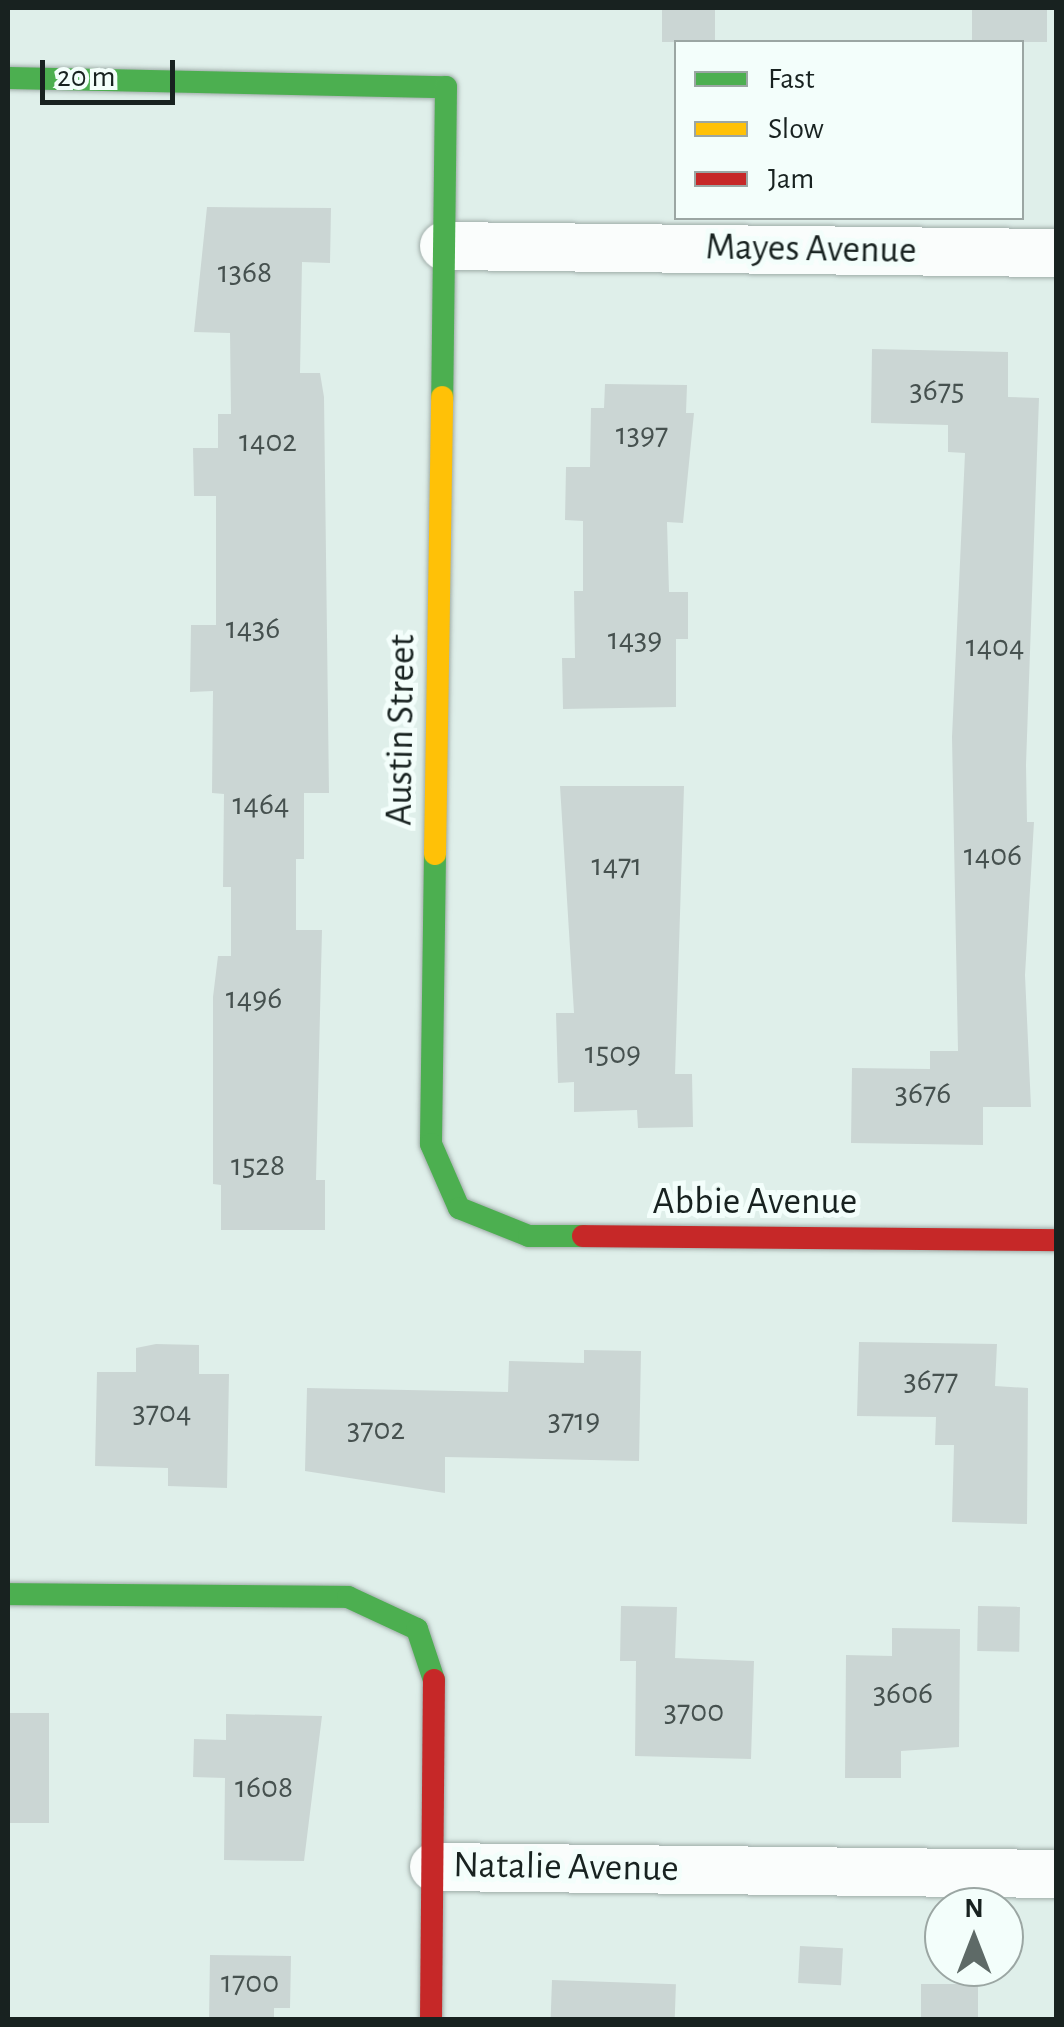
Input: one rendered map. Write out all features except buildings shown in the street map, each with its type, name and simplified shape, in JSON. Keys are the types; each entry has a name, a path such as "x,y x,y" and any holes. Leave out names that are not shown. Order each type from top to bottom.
{"street":[{"path":"8,78 446,87 444,246"},
{"name":"Mayes Avenue","path":"444,246 1056,253"},
{"name":"Austin Street","path":"444,246 431,1144 459,1208"},
{"name":"Abbie Avenue","path":"459,1208 529,1236 1056,1240"},
{"name":"Natalie Avenue","path":"8,1594 348,1597 388,1609 417,1629 438,1693 434,1866 1056,1874"},
{"path":"431,2020 434,1866"}],"traffic: fast":[{"path":"8,78 446,87 442,397"},
{"path":"435,854 431,1144 459,1208 529,1236 583,1236"},
{"path":"8,1594 348,1597 417,1629 434,1680"}],"traffic: slow":[{"path":"435,854 442,397"}],"traffic: jam":[{"path":"583,1236 1056,1240"},
{"path":"431,2020 434,1680"}]}
